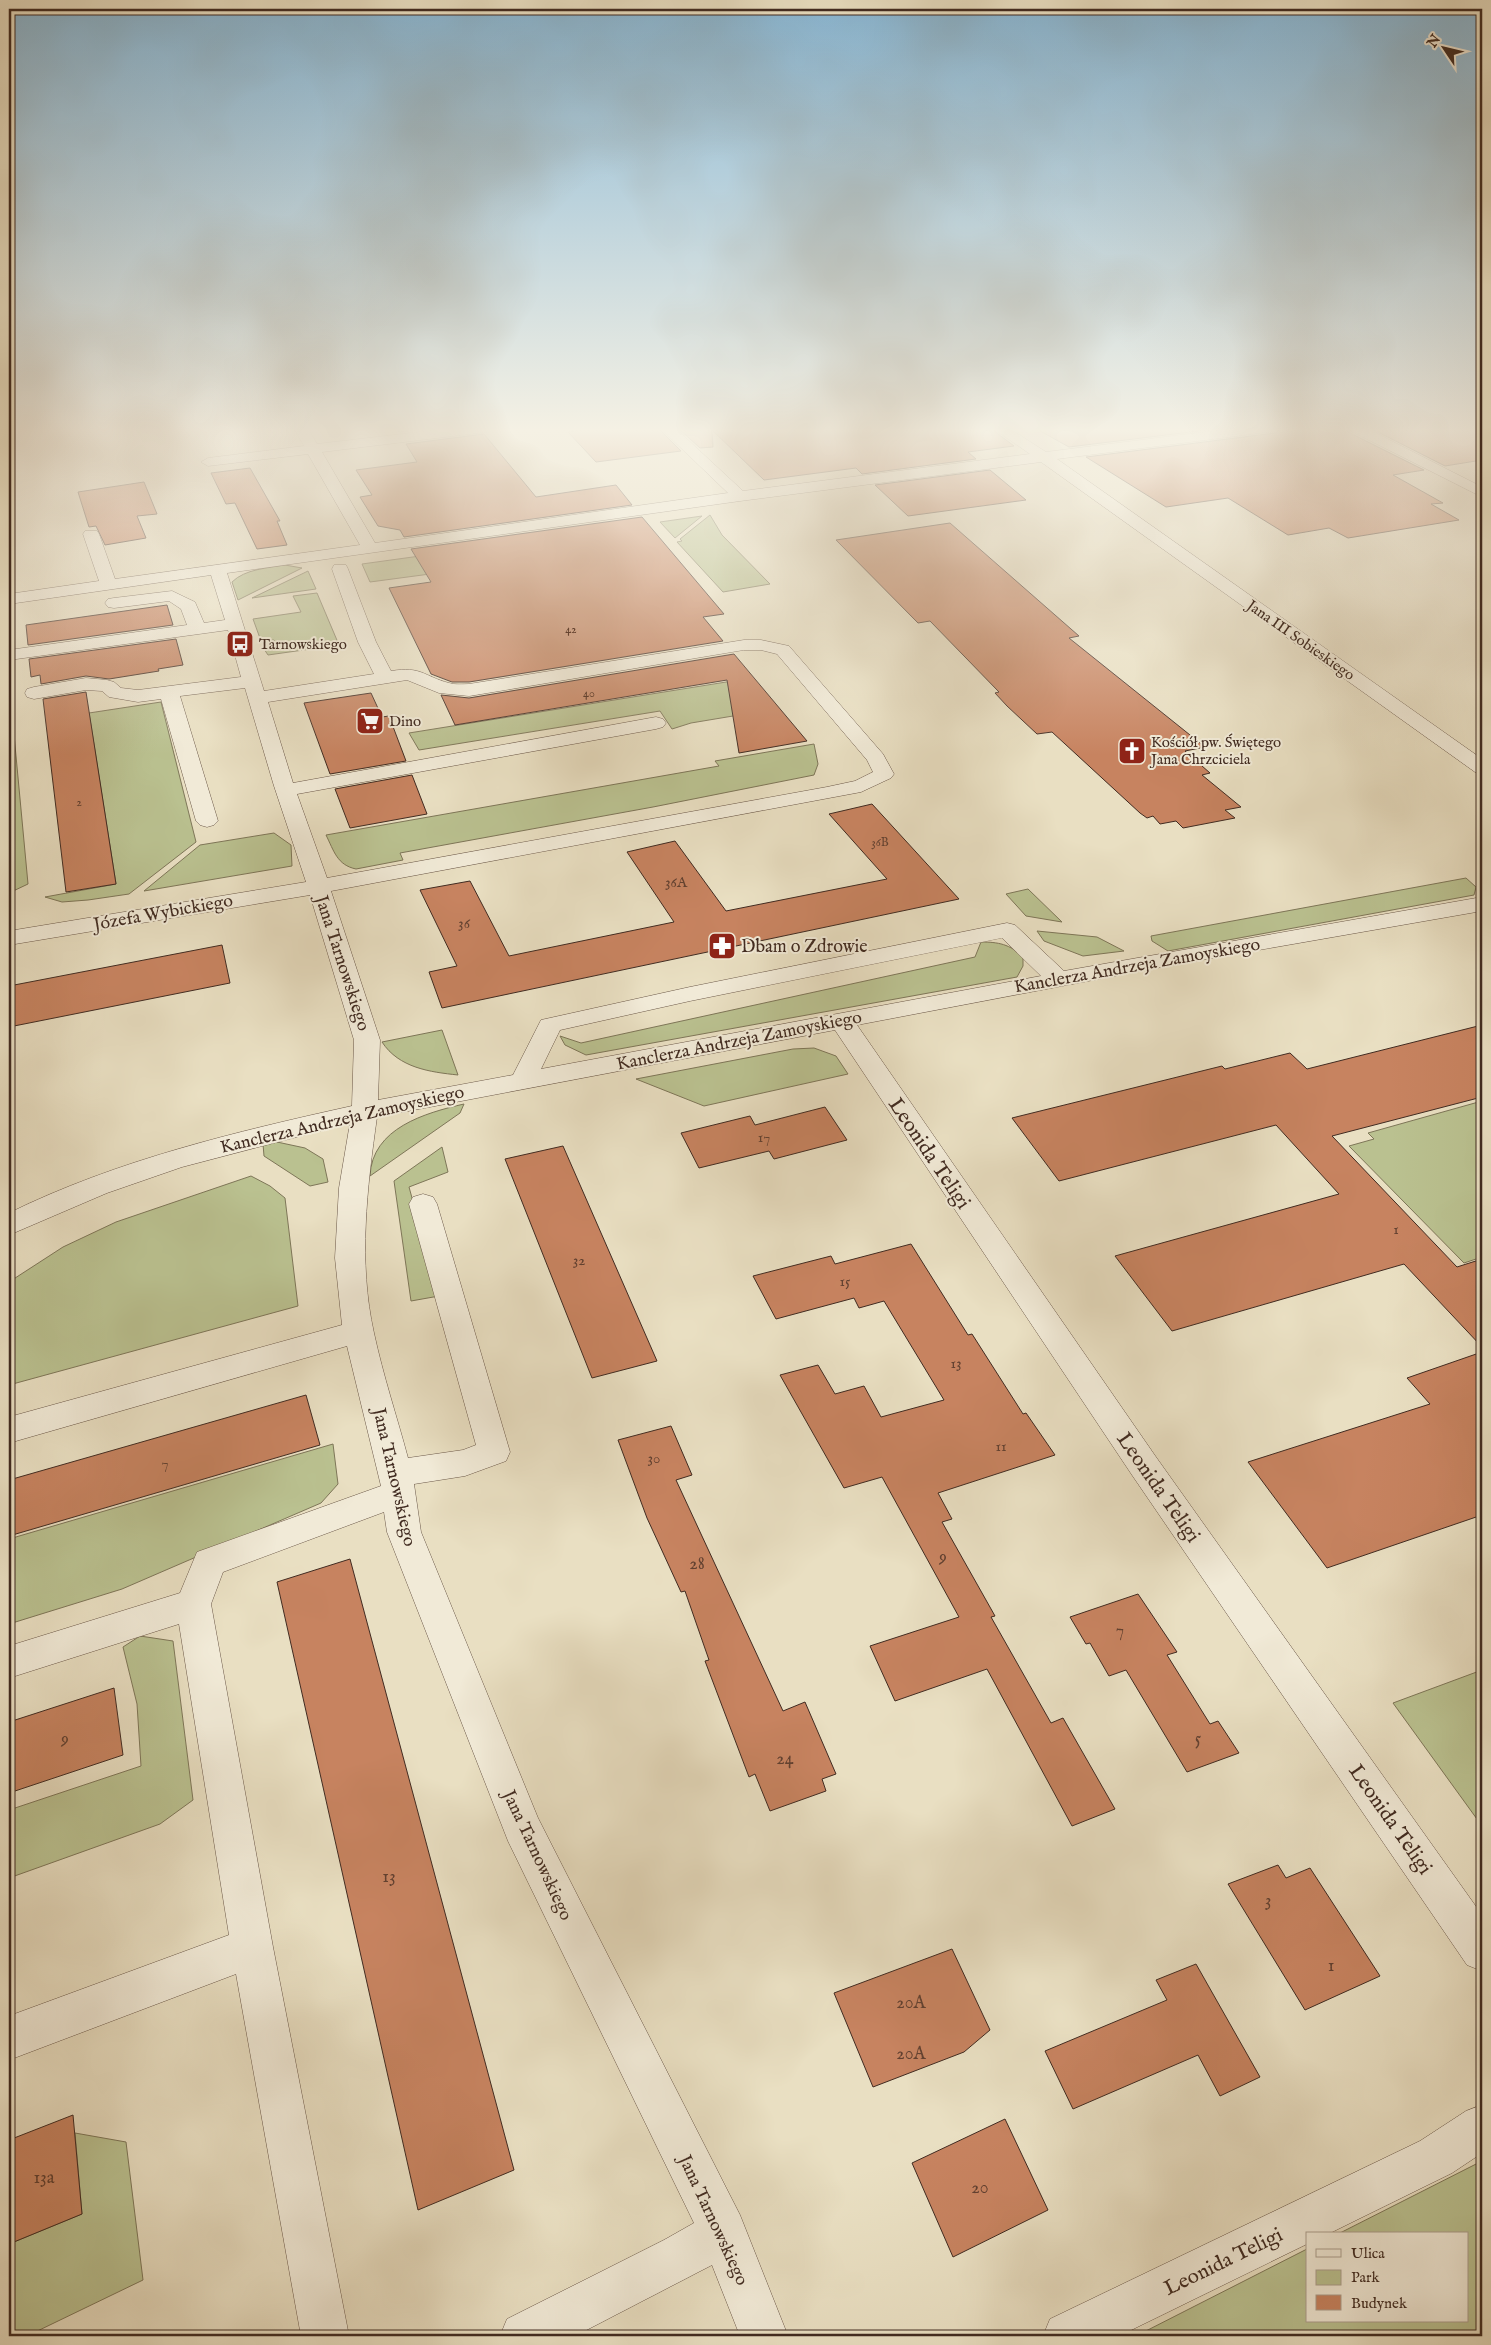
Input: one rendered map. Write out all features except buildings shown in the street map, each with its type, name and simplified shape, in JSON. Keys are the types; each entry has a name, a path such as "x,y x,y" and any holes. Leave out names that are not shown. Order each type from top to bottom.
{"street":[{"path":"92,536 109,585"},
{"path":"363,536 370,548"},
{"path":"9,599 452,536"},
{"name":"Jana III Sobieskiego","path":"1155,536 1482,768"},
{"path":"34,693 86,684 107,686 116,693 138,696 171,692 254,689 385,677 367,642 340,569"},
{"name":"Jana Tarnowskiego","path":"218,570 286,790 367,1040 365,1111 353,1188 350,1258 358,1332 397,1483 404,1532 522,1828 723,2232 764,2336"},
{"path":"101,604 172,596 189,606 197,629"},
{"path":"9,655 234,624"},
{"name":"Józefa Wybickiego","path":"9,938 318,886 828,793 861,786 884,774 876,758 782,650 761,644 744,645 469,690 446,689 421,677 407,674 385,677"},
{"path":"171,692 170,698 207,821"},
{"path":"286,790 656,723"},
{"name":"Kanclerza Andrzeja Zamoyskiego","path":"9,1225 82,1192 157,1164 252,1137 365,1111 841,1020 1482,904"},
{"path":"523,1081 550,1025 700,992 1007,930 1059,980"},
{"name":"Leonida Teligi","path":"841,1020 1144,1466 1482,1950"},
{"path":"325,2336 252,1947 193,1604 210,1562 397,1483 465,1463 494,1452 423,1204"},
{"path":"9,1430 358,1332"},
{"path":"9,1662 193,1604"},
{"path":"9,2038 252,1947"},
{"name":"Leonida Teligi","path":"1068,2336 1436,2158 1482,2127"},
{"path":"524,2336 681,2257 723,2232"}],"green space":[{"path":"683,536 723,536 770,584 723,592 677,542 682,541 680,539"},
{"path":"420,556 430,574 370,582 362,564"},
{"path":"285,565 302,568 238,600 232,582 237,578 257,570"},
{"path":"308,571 316,589 252,598"},
{"path":"317,593 339,645 268,655 264,649 276,647 274,640 261,641 253,619 301,612 293,596"},
{"path":"751,678 739,715 691,723 672,729 660,711 419,750 409,733"},
{"path":"161,702 196,842 129,894 62,902 45,897 116,884 89,713"},
{"path":"9,724 13,724 28,884 9,893"},
{"path":"814,744 818,764 814,775 653,807 400,853 403,860 356,869 340,861 326,835 719,766 715,761"},
{"path":"274,833 291,845 292,866 144,891 200,845"},
{"path":"1466,878 1476,887 1474,895 1168,951 1152,941 1151,936"},
{"path":"1028,889 1062,922 1026,916 1006,894"},
{"path":"1037,931 1097,937 1124,951 1083,956 1044,941"},
{"path":"981,942 1004,945 1023,957 1023,966 1017,977 586,1055 565,1045 560,1036 581,1043 975,957"},
{"path":"442,1030 458,1075 426,1070 406,1063 389,1051 382,1042"},
{"path":"814,1048 836,1056 848,1074 704,1106 636,1079 793,1049"},
{"path":"1482,1101 1482,1257 1464,1263 1349,1146 1374,1139 1368,1133"},
{"path":"464,1104 460,1113 370,1176 373,1159 380,1146 390,1134 418,1118"},
{"path":"277,1142 305,1148 323,1159 328,1182 310,1186 264,1156 263,1144"},
{"path":"442,1147 448,1172 409,1187 439,1296 411,1301 394,1181"},
{"path":"251,1176 270,1186 285,1198 298,1306 9,1385 9,1282 63,1247 116,1222"},
{"path":"333,1444 338,1484 321,1503 122,1589 9,1624 9,1539"},
{"path":"140,1636 173,1641 193,1800 160,1824 9,1878 9,1810 141,1766 137,1704 123,1647"},
{"path":"1482,1670 1482,1826 1393,1703"},
{"path":"75,2133 126,2142 143,2280 27,2336 9,2336 9,2244 82,2214"},
{"path":"1482,2161 1482,2336 1136,2336 1306,2250 1306,2322 1468,2322 1468,2232 1342,2232"}],"place":[{"name":"Tarnowskiego","path":"240,644"},
{"name":"Dino","path":"370,721"},
{"name":"Kościół pw. Świętego Jana Chrzciciela","path":"1132,751"},
{"name":"Dbam o Zdrowie","path":"722,946"}]}
